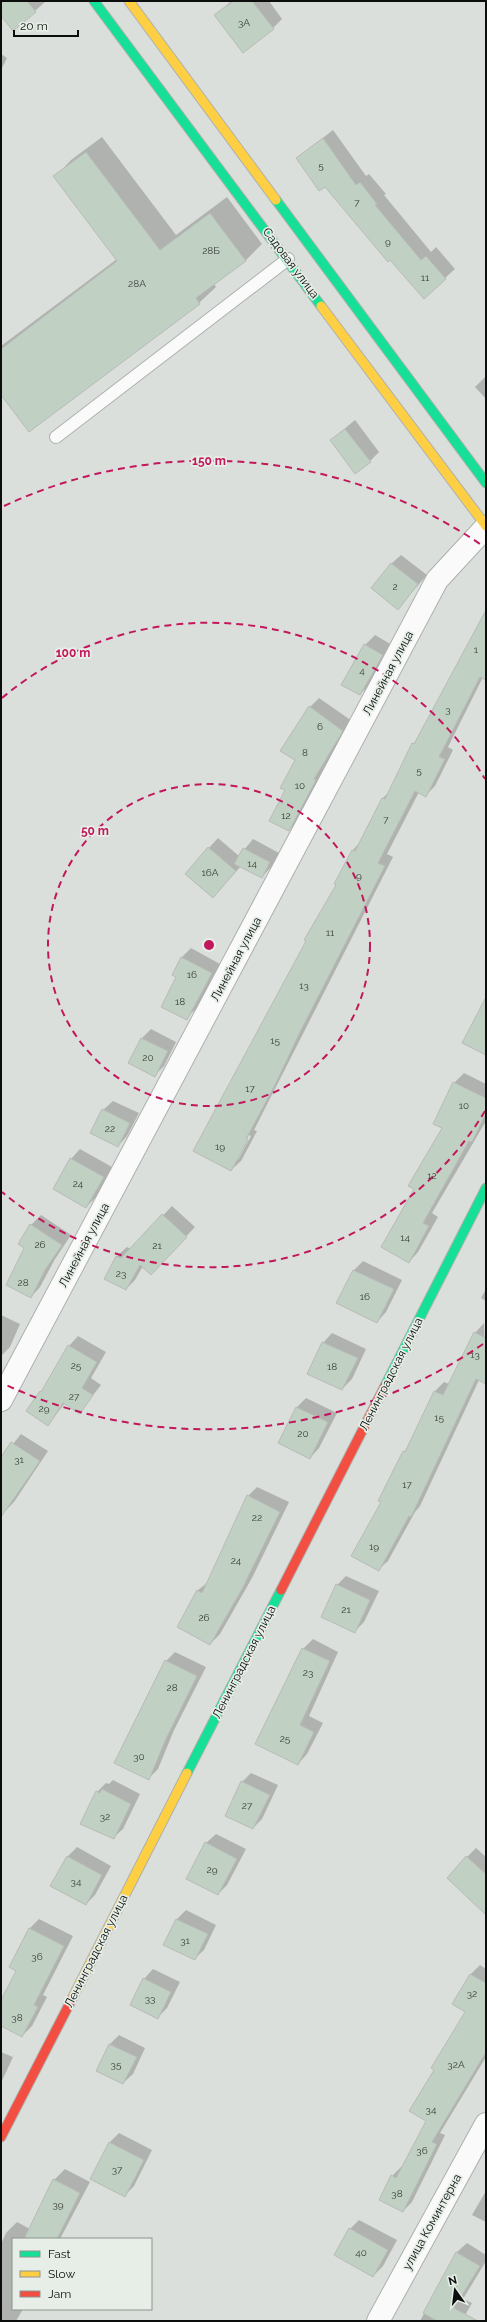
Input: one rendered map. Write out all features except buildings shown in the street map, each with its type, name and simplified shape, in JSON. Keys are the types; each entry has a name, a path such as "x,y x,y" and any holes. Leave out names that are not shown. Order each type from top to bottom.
{"street":[{"name":"Садовая улица","path":"94,1 288,259 486,527"},
{"path":"129,1 486,484"},
{"name":"Линейная улица","path":"1,1400 437,580 486,527"},
{"name":"Ленинградская улица","path":"1,2137 486,1188"},
{"name":"улица Коминтерна","path":"378,2321 486,2124"}],"lane":[{"path":"56,436 288,259"}],"traffic: fast":[{"path":"94,1 321,306"},
{"path":"276,200 486,483"},
{"path":"385,1386 486,1188"},
{"path":"187,1773 281,1590"}],"traffic: slow":[{"path":"129,1 276,200"},
{"path":"321,306 486,526"},
{"path":"73,1997 187,1773"}],"traffic: jam":[{"path":"281,1590 385,1386"},
{"path":"1,2137 73,1997"}]}
